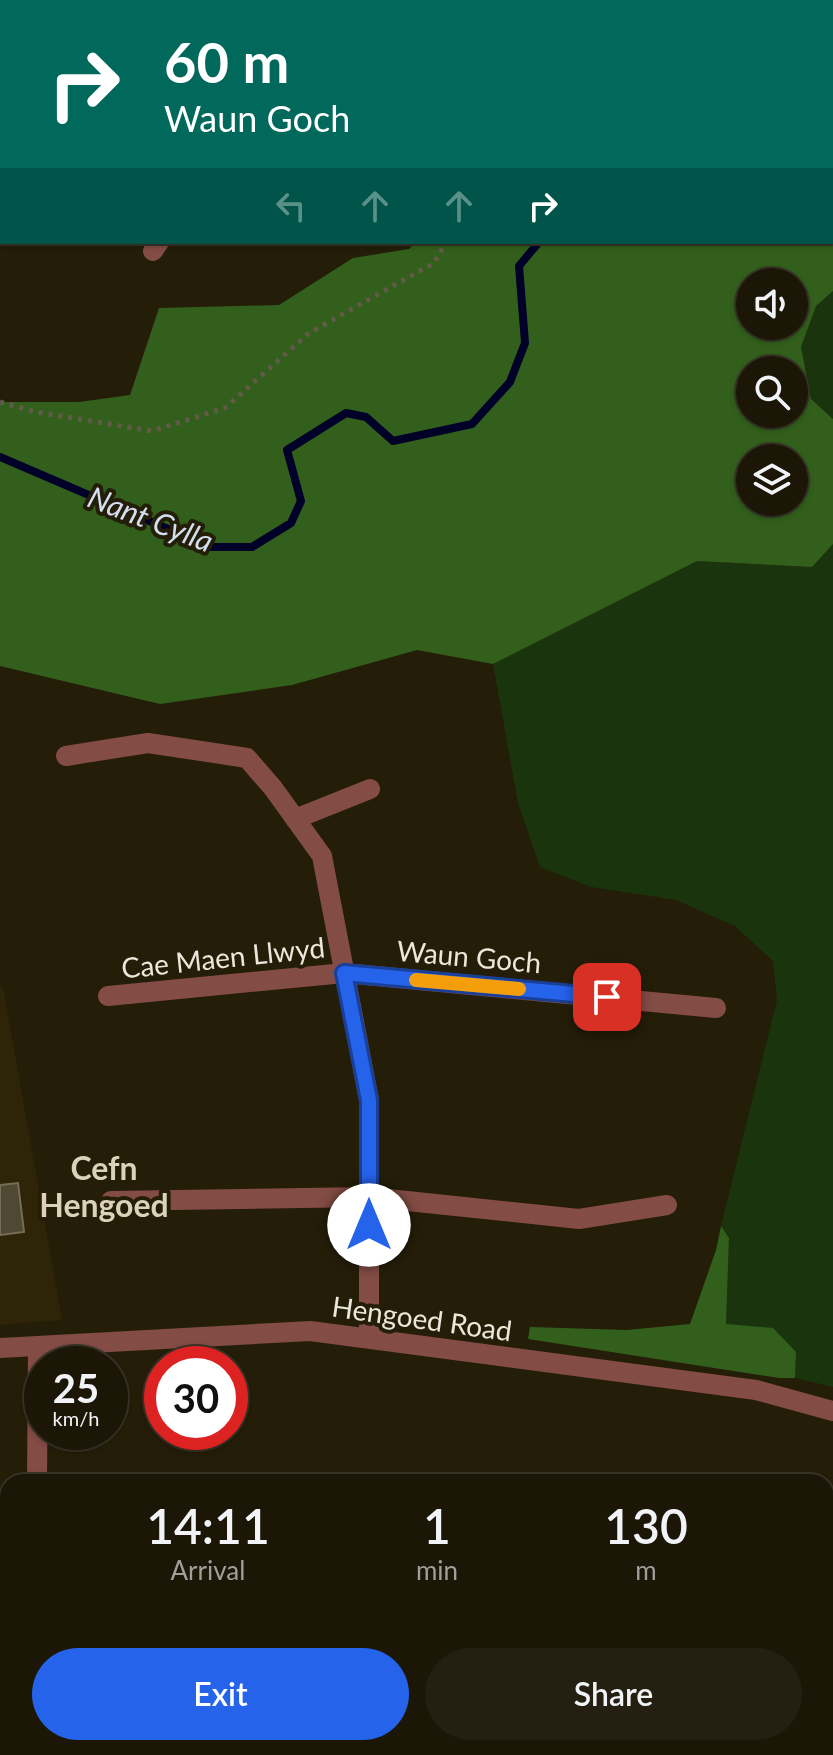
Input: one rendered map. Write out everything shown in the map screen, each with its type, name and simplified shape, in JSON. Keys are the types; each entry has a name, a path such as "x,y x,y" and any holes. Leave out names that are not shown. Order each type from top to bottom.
{"street":[{"path":"66,756 148,743 247,758 273,788 322,856 369,1100 369,1339"},
{"path":"295,819 370,789"},
{"name":"Cae Maen Llwyd","path":"108,996 344,973"},
{"name":"Waun Goch","path":"344,973 716,1008"},
{"path":"111,1201 369,1197 579,1219 667,1205"},
{"name":"Hengoed Road","path":"38,1346 310,1331 756,1390 833,1411"},
{"name":"Hengoed Road","path":"0,1348 24,1347"},
{"path":"37,1450 37,1474"}],"path":[{"path":"0,402 36,412 152,431 225,408 309,333 434,263 445,244"}],"shaded area":[{"path":"0,987 3,987 62,1320 0,1325"}],"green space":[{"path":"414,244 833,244 833,291 816,306 808,328 808,268 736,268 736,340 804,340 803,356 736,356 736,428 808,428 808,383 811,399 833,419 833,544 812,567 697,561 493,664 417,650 292,685 160,704 0,666 0,402 79,402 130,395 159,308 279,305 353,258 409,249"},
{"path":"833,291 833,419 811,399 808,356 803,356 801,347 804,340 808,340 808,328 816,306"},
{"path":"833,544 833,1387 795,1378 796,1352 726,1324 729,1238 721,1226 777,1000 773,961 735,926 676,900 591,887 540,867 518,803 493,664 697,561 812,567"},
{"path":"721,1226 729,1238 726,1324 773,1328 796,1352 795,1378 528,1339 530,1327 627,1330 690,1324 716,1250"}],"building":[{"path":"18,1183 24,1232 0,1235 0,1185"}],"waterway":[{"name":"Nant Cylla","path":"0,457 210,547 252,547 291,523 301,501 287,450 346,413 366,417 393,441 472,424 510,382 525,343 519,266 537,244"}],"slow traffic":[{"path":"416,980 519,989"}],"district":[{"name":"Cefn Hengoed","path":"104,1186"}],"route":[{"path":"369,1225 369,1100 344,973 607,997"}]}
